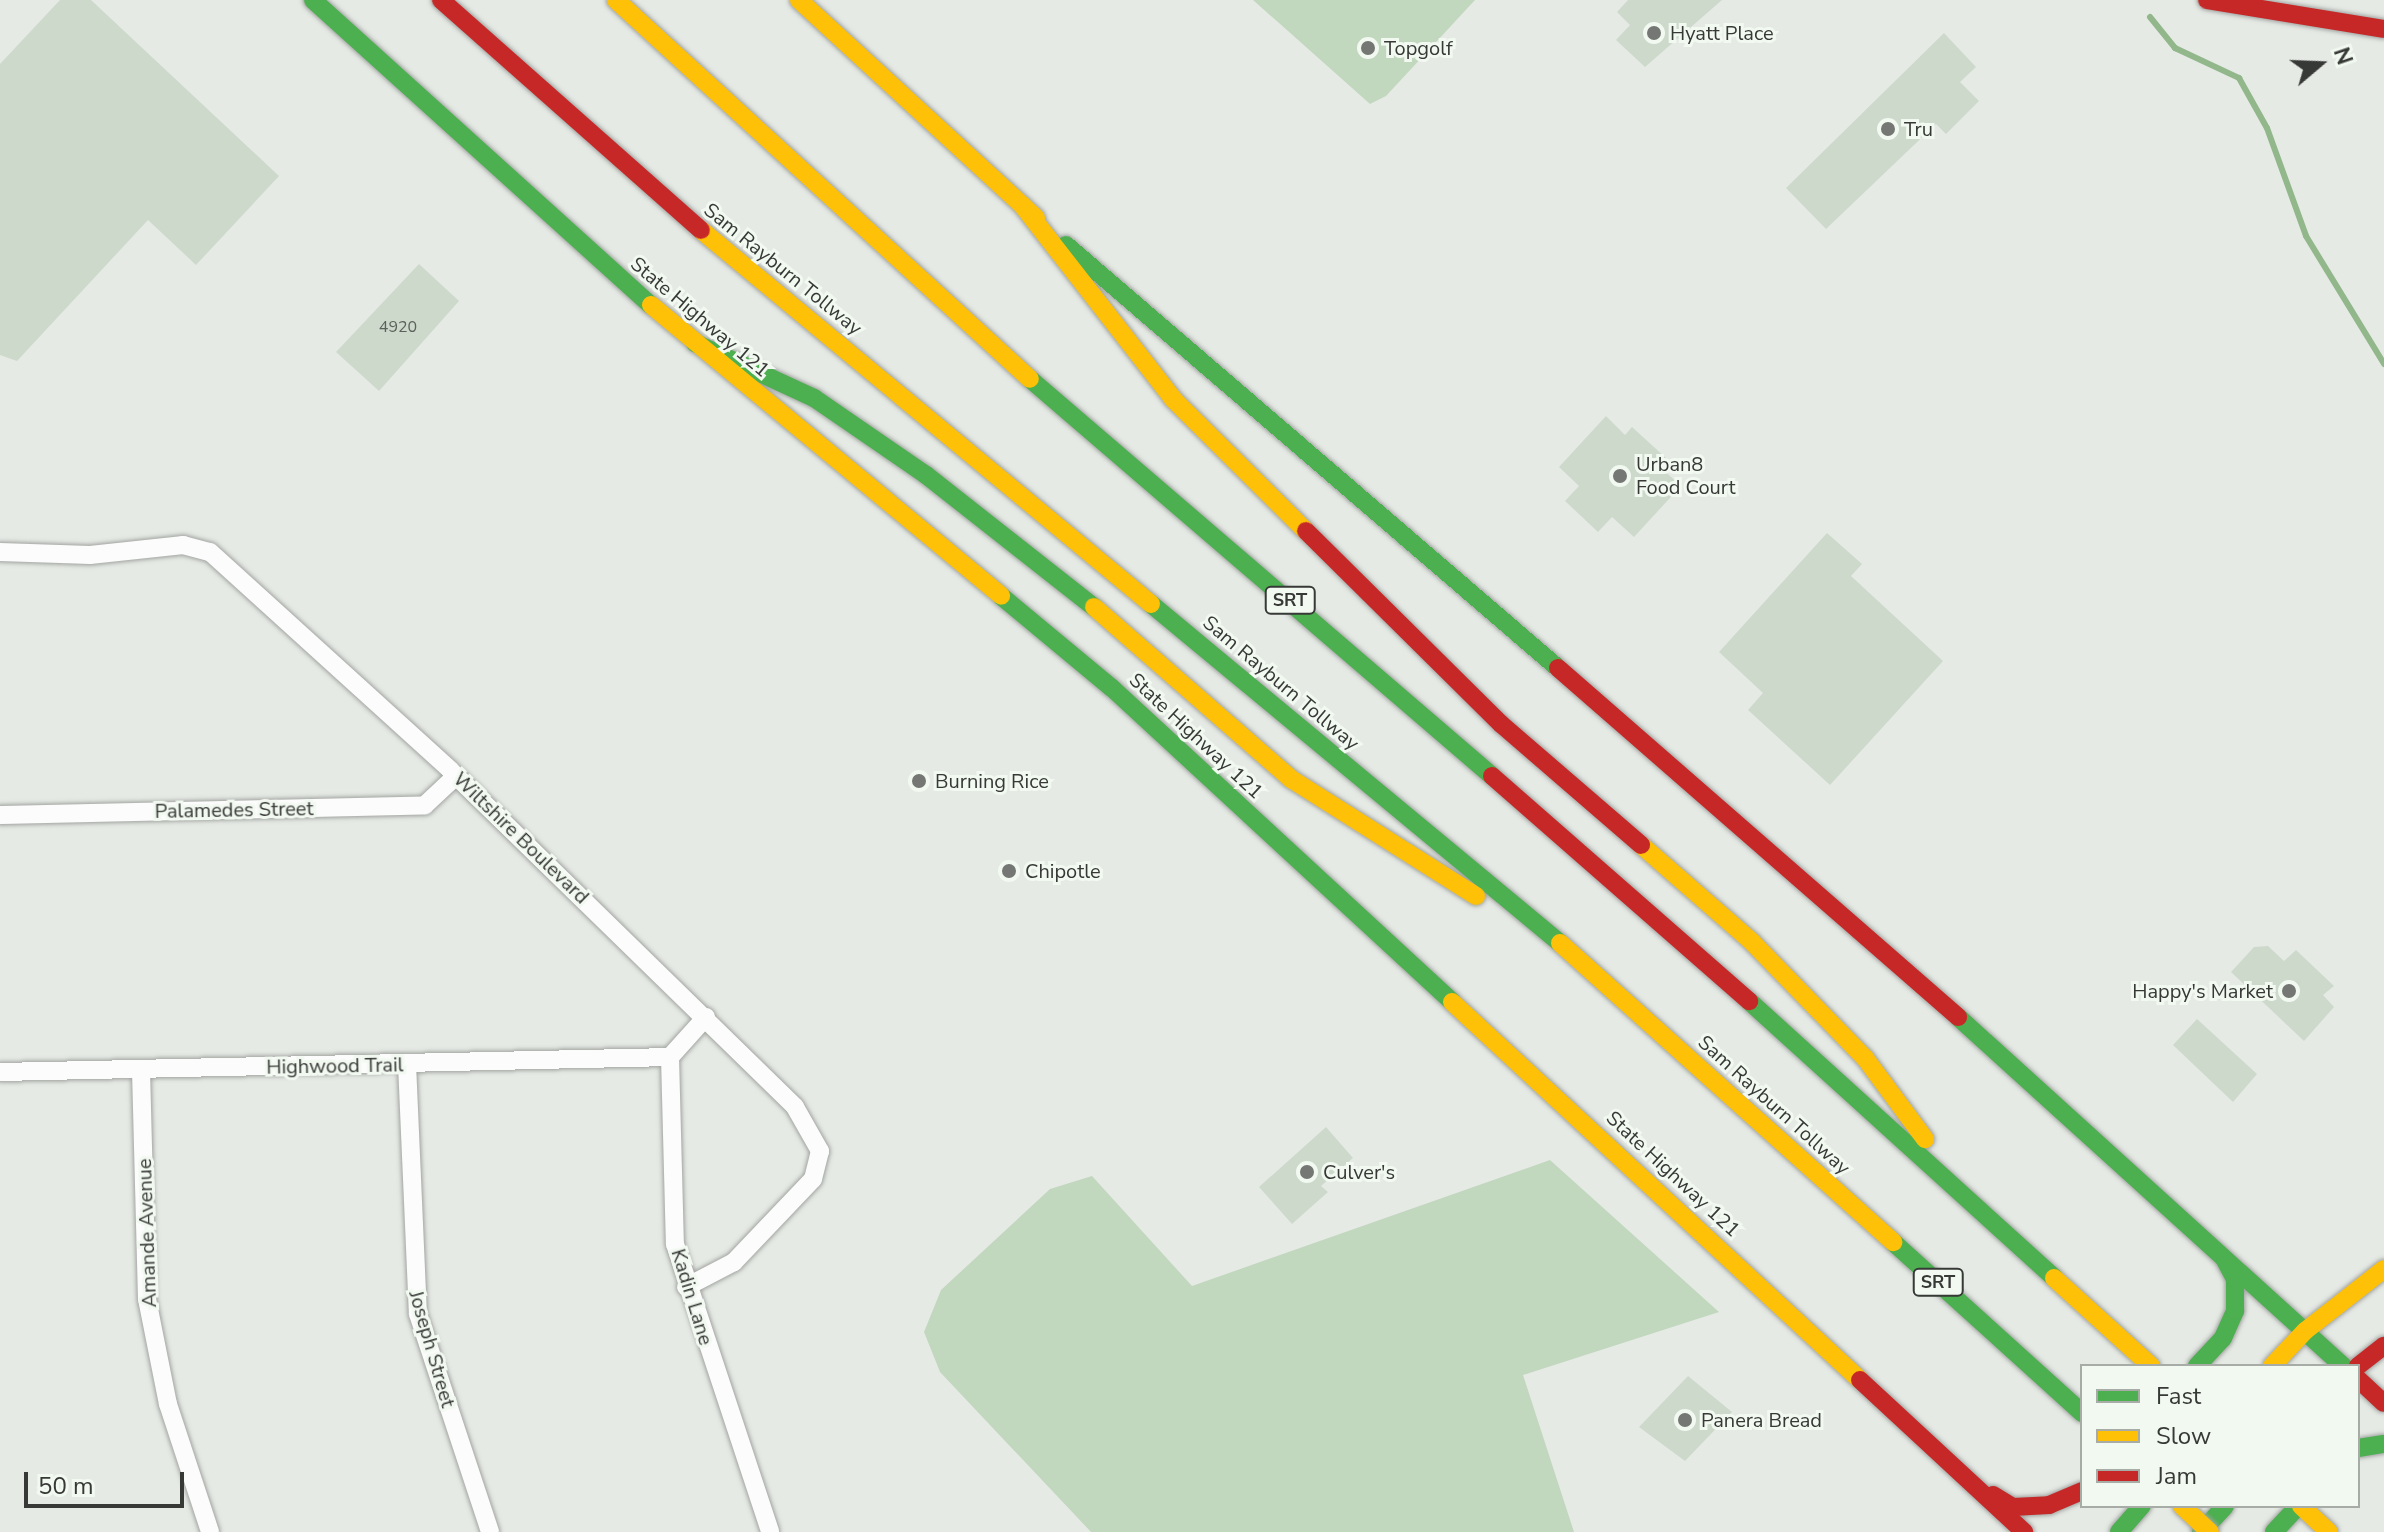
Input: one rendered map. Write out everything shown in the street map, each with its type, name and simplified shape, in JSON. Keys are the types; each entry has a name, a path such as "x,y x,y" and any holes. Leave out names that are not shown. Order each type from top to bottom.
{"main road":[{"name":"State Highway 121","path":"313,0 695,343 1112,688 2024,1532"},
{"name":"Sam Rayburn Tollway","path":"441,0 595,142 1582,962 2080,1411"},
{"name":"SRT","path":"616,0 1027,377 1642,904 2149,1364"},
{"path":"799,0 1201,366 1857,924 2341,1364"},
{"path":"2207,0 2384,29"},
{"path":"1023,206 1173,399 1501,724 1752,942 1865,1058 1967,1196"},
{"path":"695,343 814,398 926,475 1069,586 1291,779 1582,962"},
{"path":"2199,1364 2223,1338 2235,1311 2235,1279 2222,1255"},
{"path":"2274,1364 2305,1331 2384,1269"},
{"path":"2360,1364 2384,1346"},
{"path":"2360,1381 2384,1403"},
{"path":"2360,1448 2384,1444"},
{"path":"1967,1479 2013,1507 2049,1505 2080,1492"},
{"path":"1967,1479 2005,1532"},
{"path":"2119,1532 2140,1508"},
{"path":"2184,1508 2210,1532"},
{"path":"2201,1532 2223,1508"},
{"path":"2274,1532 2297,1508"},
{"path":"2301,1508 2329,1532"}],"street":[{"name":"Wiltshire Boulevard","path":"0,552 90,555 183,545 210,552 456,776 804,1116 820,1161 807,1188 769,1230 734,1262 686,1287"},
{"name":"Palamedes Street","path":"0,815 425,805 456,776"},
{"path":"670,1057 706,1017"},
{"name":"Highwood Trail","path":"0,1072 670,1057"},
{"name":"Kadin Lane","path":"670,1057 675,1244 686,1287 770,1532"},
{"name":"Joseph Street","path":"407,1064 418,1314 488,1532"},
{"name":"Amande Avenue","path":"141,1070 150,1319 168,1404 210,1532"}],"green space":[{"name":"Topgolf","path":"1253,0 1475,0 1386,96 1370,104"},
{"path":"1550,1160 1719,1312 1523,1375 1574,1532 1091,1532 940,1372 924,1332 941,1290 1050,1189 1092,1176 1192,1286"}],"building":[{"path":"60,0 91,0 279,176 196,265 148,220 17,361 0,355 0,64"},
{"name":"Hyatt Place","path":"1628,0 1722,0 1645,67 1616,40 1630,25 1617,12"},
{"name":"Tru","path":"1944,33 1976,67 1960,82 1979,101 1946,134 1936,124 1826,229 1786,188"},
{"path":"419,264 459,301 379,391 336,352"},
{"name":"Urban8 Food Court","path":"1606,416 1625,435 1632,427 1666,458 1659,466 1681,486 1634,537 1612,517 1598,532 1565,501 1579,486 1559,467"},
{"path":"1827,533 1862,564 1851,576 1943,661 1830,785 1748,710 1763,693 1719,652"},
{"name":"Happy's Market","path":"2268,946 2284,961 2296,950 2334,986 2323,995 2334,1007 2304,1041 2231,972 2254,947"},
{"path":"2197,1019 2257,1074 2233,1102 2173,1045"},
{"name":"Culver's","path":"1326,1127 1353,1158 1321,1186 1328,1192 1292,1224 1259,1187"},
{"name":"Panera Bread","path":"1688,1376 1732,1412 1685,1461 1639,1427"}],"waterway":[{"path":"2150,17 2175,48 2239,78 2267,128 2306,236 2384,364"}],"traffic: fast":[{"path":"313,0 651,305"},
{"path":"1066,245 1558,668"},
{"path":"695,343 814,398 926,475 1094,607"},
{"path":"1030,379 1492,776"},
{"path":"1001,596 1112,688 1452,1002"},
{"path":"1151,604 1560,943"},
{"path":"1749,1001 2054,1278"},
{"path":"1958,1017 2341,1364"},
{"path":"1893,1242 2080,1411"},
{"path":"2199,1364 2223,1338 2235,1311 2235,1279 2225,1260"},
{"path":"2360,1448 2384,1444"},
{"path":"2119,1532 2140,1508"},
{"path":"2201,1532 2223,1508"},
{"path":"2274,1532 2296,1508"}],"traffic: slow":[{"path":"616,0 1030,379"},
{"path":"799,0 1036,218"},
{"path":"1023,206 1173,399 1306,531"},
{"path":"701,230 1151,604"},
{"path":"651,305 1001,596"},
{"path":"1094,607 1291,779 1476,896"},
{"path":"1641,845 1752,942 1865,1058 1925,1139"},
{"path":"1560,943 1893,1242"},
{"path":"1452,1002 1860,1380"},
{"path":"2274,1364 2305,1331 2384,1269"},
{"path":"2054,1278 2149,1364"},
{"path":"2184,1508 2210,1532"},
{"path":"2303,1508 2329,1532"}],"traffic: jam":[{"path":"441,0 701,230"},
{"path":"2207,0 2384,29"},
{"path":"1306,531 1501,724 1641,845"},
{"path":"1558,668 1958,1017"},
{"path":"1492,776 1749,1001"},
{"path":"2360,1364 2384,1346"},
{"path":"1860,1380 2024,1532"},
{"path":"2360,1381 2384,1403"},
{"path":"1993,1495 2013,1507 2049,1505 2080,1492"}],"place":[{"name":"Hyatt Place","path":"1654,33"},
{"name":"Topgolf","path":"1368,48"},
{"name":"Tru","path":"1888,129"},
{"name":"Urban8 Food Court","path":"1620,476"},
{"name":"Burning Rice","path":"919,781"},
{"name":"Chipotle","path":"1009,871"},
{"name":"Happy's Market","path":"2289,991"},
{"name":"Culver's","path":"1307,1172"},
{"name":"Panera Bread","path":"1685,1420"}]}
